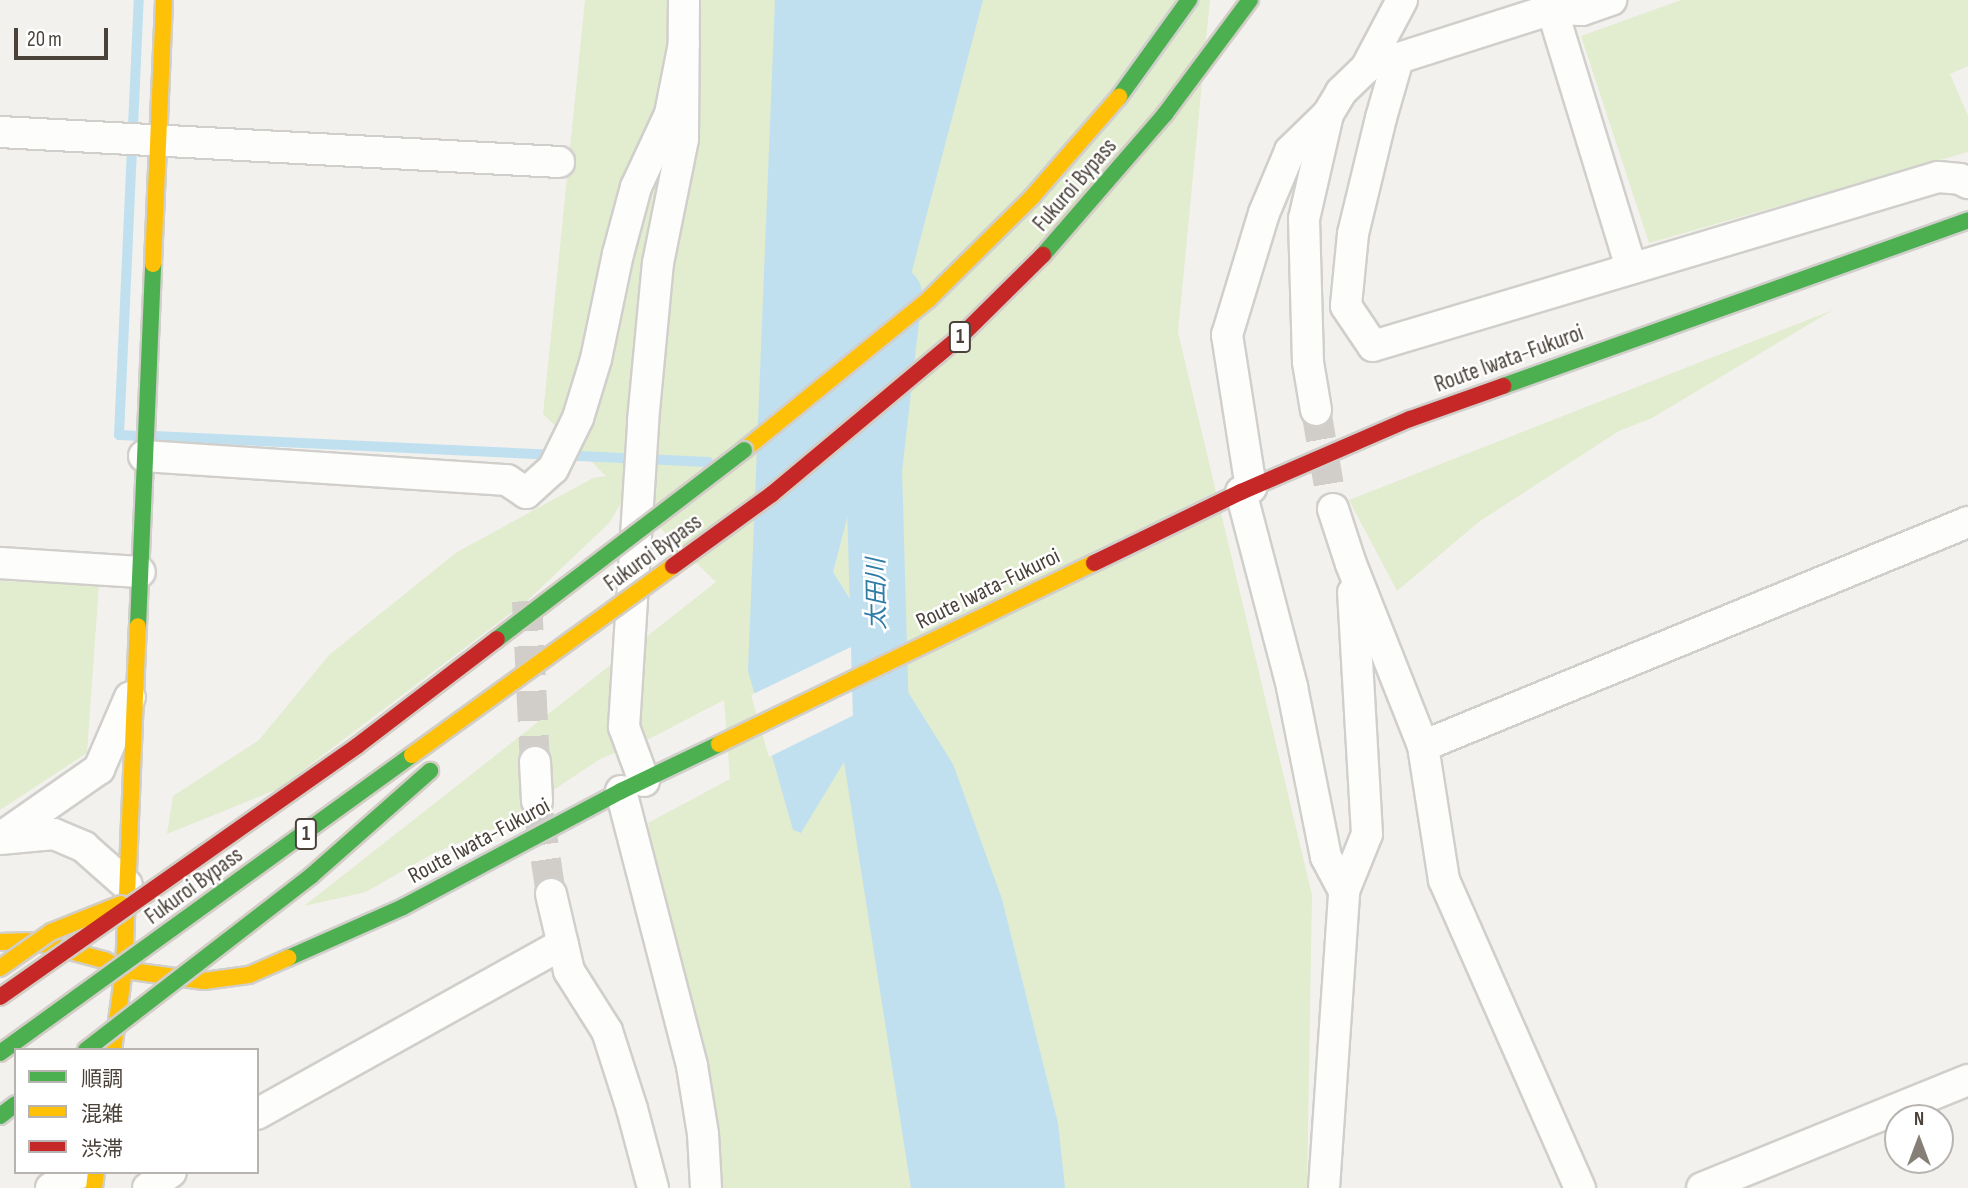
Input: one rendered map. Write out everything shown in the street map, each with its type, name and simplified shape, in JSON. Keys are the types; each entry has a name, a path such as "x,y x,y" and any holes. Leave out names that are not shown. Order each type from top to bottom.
{"main road":[{"path":"113,1048 136,890 134,686 164,0"},
{"name":"Fukuroi Bypass","path":"0,997 136,890 368,737 744,450 929,299 1032,197 1120,95 1189,0"},
{"name":"Fukuroi Bypass","path":"0,1053 772,494 960,337 1063,236 1165,114 1250,0"},
{"name":"Route Iwata-Fukuroi","path":"0,942 32,940 104,960 124,970 204,981 249,975 403,907 644,781 1236,495 1410,419 1968,220"},
{"name":"1","path":"486,722 610,612"},
{"name":"1","path":"89,1048 311,876 445,758"},
{"path":"0,968 51,932 136,890"}],"street":[{"path":"684,0 683,139 657,276 643,421 624,727 644,781 703,1134 706,1188"},
{"path":"1344,891 1326,857 1292,687 1236,495 1227,335 1264,213 1290,151 1328,114 1341,92 1366,68 1402,0"},
{"path":"1366,68 1552,9 1581,10 1611,0"},
{"path":"1552,9 1631,268"},
{"path":"144,456 507,480 526,493 553,469 579,418 596,359 618,254 636,187 670,114 684,43"},
{"path":"1398,59 1353,234 1346,306 1373,346 1938,177 1960,179 1968,183"},
{"path":"1316,410 1308,362 1304,219 1328,114"},
{"path":"0,132 559,162"},
{"path":"1333,509 1351,565 1423,746 1444,880 1580,1188"},
{"path":"1423,746 1968,522"},
{"path":"0,563 139,572"},
{"path":"1324,1188 1344,891 1367,834 1351,565"},
{"path":"0,839 99,769 134,686"},
{"path":"536,762 537,801"},
{"path":"0,839 54,834 84,847 136,890"},
{"path":"551,894 569,971 607,1031 653,1188"},
{"path":"259,1113 563,944"},
{"path":"1702,1188 1968,1080"},
{"path":"51,1188 77,1174"},
{"path":"148,1188 168,1174"}],"green space":[{"path":"585,0 1210,0 1178,332 1312,895 1307,1188 705,1188 703,1134 648,823 730,779 724,700 651,738 600,759 498,827 432,854 366,892 304,906 716,582 626,495 609,523 527,601 278,789 167,834 173,796 259,740 329,655 457,552 593,478 606,476 543,414"},
{"path":"1681,0 1968,0 1968,66 1950,74 1968,116 1968,152 1649,243 1581,36"},
{"path":"1833,310 1652,418 1619,431 1480,521 1397,591 1349,500"},
{"path":"0,581 99,584 87,753 0,810"}],"water":[{"path":"775,0 983,0 833,572 953,764 1002,899 1058,1123 1065,1188 911,1188 844,762 801,833 793,830 748,671"}],"pier":[{"path":"876,635 909,688 769,757 751,695"}],"waterway":[{"path":"139,0 119,435 139,436"},
{"name":"太田川","path":"881,719 874,470 894,294"},
{"path":"154,436 708,462"},
{"path":"849,469 874,470"}],"tunnel":[{"path":"1316,410 1333,509"},
{"path":"527,601 535,762"},
{"path":"539,815 551,894"}],"traffic: fast":[{"path":"1119,97 1189,0"},
{"path":"1043,255 1165,114 1250,0"},
{"path":"1503,386 1968,220"},
{"path":"138,626 153,264"},
{"path":"497,639 744,450"},
{"path":"288,958 403,907 621,791 719,744"},
{"path":"0,1053 412,755"},
{"path":"89,1048 311,876 430,771"},
{"path":"0,1116 14,1106"}],"traffic: slow":[{"path":"153,264 164,0"},
{"path":"744,450 929,299 1032,197 1119,97"},
{"path":"719,744 1094,563"},
{"path":"412,755 673,566"},
{"path":"113,1048 124,970 138,626"},
{"path":"0,968 51,932 121,904"},
{"path":"0,942 32,941 104,960 124,970 204,981 249,975 288,958"},
{"path":"94,1188 96,1174"}],"traffic: jam":[{"path":"673,566 772,494 960,337 1043,255"},
{"path":"1094,563 1241,492 1410,419 1503,386"},
{"path":"0,997 357,746 497,639"}]}
